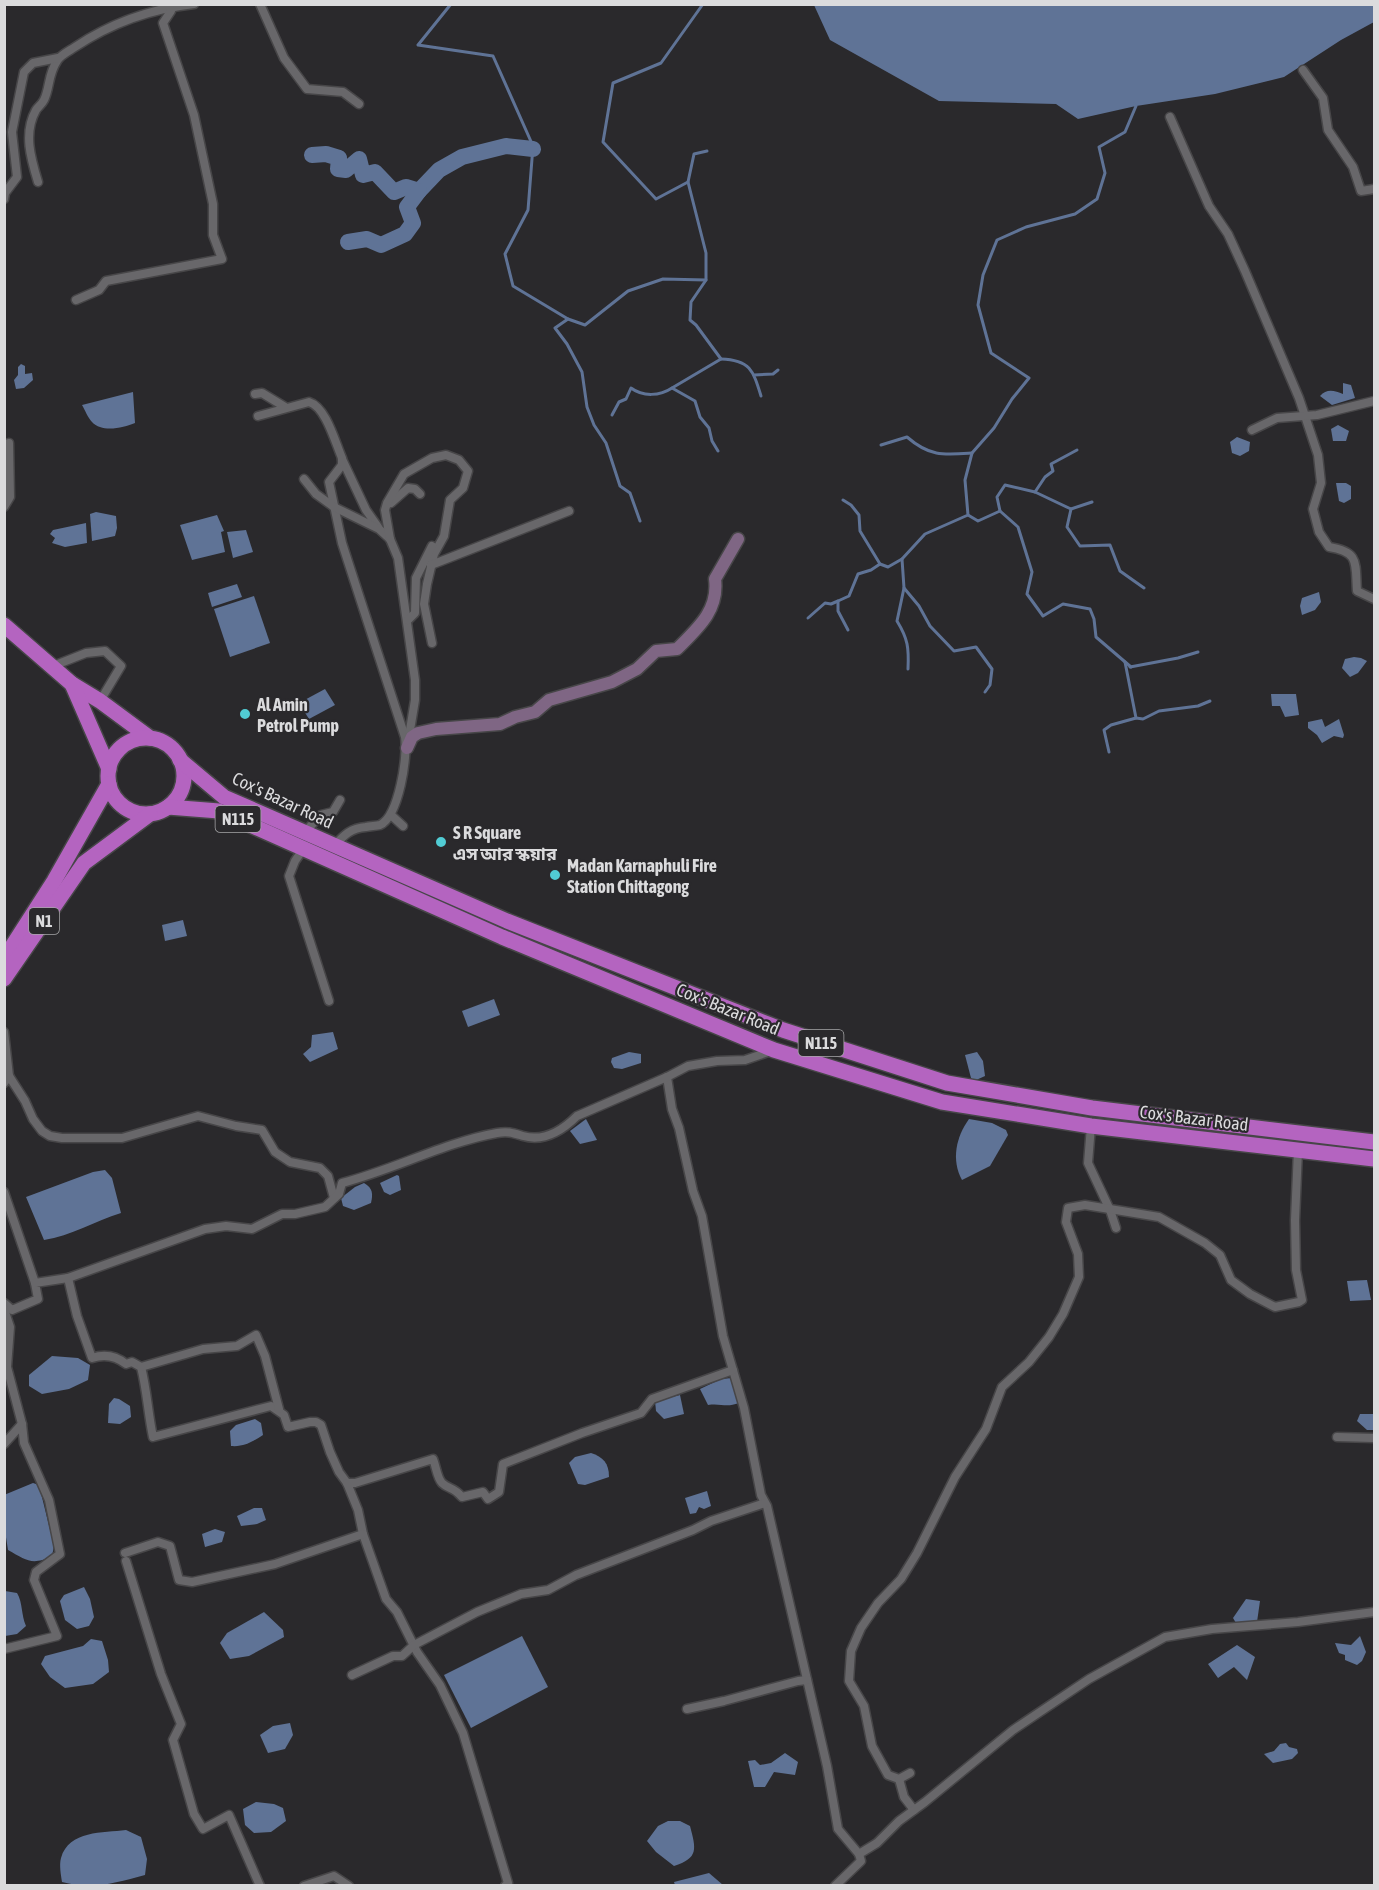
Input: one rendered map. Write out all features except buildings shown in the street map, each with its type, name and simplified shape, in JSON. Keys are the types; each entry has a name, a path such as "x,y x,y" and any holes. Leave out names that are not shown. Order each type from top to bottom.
{"highway":[{"path":"4,625 72,684 100,701 150,738"},
{"path":"72,684 109,769 109,784 112,793 124,807 150,814 168,807 180,794 183,786 183,768 180,760 171,747 150,738 141,738 123,745 109,769"},
{"name":"Cox's Bazar Road","path":"180,760 224,797 507,921 783,1030 947,1083 1092,1108 1374,1142"},
{"name":"N1","path":"4,959 54,881 109,784"},
{"name":"Cox's Bazar Road","path":"168,807 219,811 502,937 774,1050 942,1102 1091,1126 1374,1159"},
{"name":"N1","path":"4,979 84,863 150,814"}],"street":[{"path":"4,200 5,194 16,177 12,132 24,72 33,63 58,58 92,36 128,18 169,6 194,4"},
{"path":"260,4 284,58 307,89 343,92 359,104"},
{"path":"75,300 99,290 106,281 222,259 213,235 213,204 195,115 163,23 171,11 169,6"},
{"path":"38,182 30,153 29,128 36,111 45,99 49,75 58,58"},
{"path":"1303,70 1323,98 1329,130 1353,167 1361,191 1374,189"},
{"path":"1170,117 1209,206 1228,234 1245,271 1305,416 1318,454 1321,483 1313,509 1319,532 1329,547 1347,550 1353,557 1357,591 1374,599"},
{"path":"255,393 262,393 285,407"},
{"path":"1252,430 1277,418 1317,415 1374,401"},
{"path":"258,416 285,407 309,402 315,404 325,419 366,510 379,529 390,539"},
{"path":"4,507 10,496 9,443"},
{"path":"335,845 350,830 378,825 391,815 399,791 415,690 408,621 398,558 390,539 386,507 404,474 432,458 446,455 459,460 468,471 463,488 450,500 444,536 434,554 431,566 424,604 432,643"},
{"path":"342,458 342,465 329,482 342,543 407,748"},
{"path":"303,479 316,494 334,507 379,529"},
{"path":"386,507 408,488 415,489 420,494"},
{"path":"408,621 415,613 416,578 437,537 448,508"},
{"path":"431,566 569,511"},
{"path":"407,748 412,737 418,733 436,729 500,724 535,712 549,700 612,682 637,669 657,651 677,649 711,612 715,579 738,539"},
{"path":"53,666 86,653 105,651 121,666 100,701"},
{"path":"304,832 321,815 333,812 340,800"},
{"path":"391,815 403,826"},
{"path":"304,848 289,876 328,1001"},
{"path":"4,1032 7,1079 25,1101 33,1119 42,1131 50,1136 122,1138 198,1116 262,1130 275,1152 290,1162 320,1168 328,1176 334,1198"},
{"path":"35,1283 68,1278 205,1229 226,1226 252,1229 282,1214 296,1214 325,1207 339,1194 342,1183 370,1176 495,1133 510,1131 525,1137 541,1138 566,1127 577,1116 688,1066 717,1061 745,1060 774,1050"},
{"path":"667,1077 672,1109 679,1128 693,1191 702,1216 723,1336 744,1408 761,1495 765,1503 827,1766 838,1829 859,1854 861,1861 835,1886"},
{"path":"1091,1126 1088,1163 1116,1228"},
{"path":"910,1773 899,1779 888,1775 872,1746 864,1706 849,1681 851,1651 861,1628 878,1603 901,1579 917,1553 956,1477 986,1429 1002,1387 1029,1362 1049,1337 1063,1314 1078,1277 1078,1254 1066,1222 1068,1208 1085,1205 1159,1217 1205,1243 1220,1255 1231,1280 1250,1294 1275,1307 1299,1302 1302,1300 1296,1270 1295,1220 1299,1150"},
{"path":"4,1192 35,1283 38,1299 12,1310 4,1304"},
{"path":"68,1278 77,1316 92,1358 117,1357 126,1364 132,1362 141,1367 203,1349 237,1346 256,1335 265,1356 279,1409 288,1427 310,1422 321,1425 339,1472 347,1483 358,1510 363,1534 386,1599 397,1612 414,1646 440,1685 464,1733 508,1883 505,1886"},
{"path":"4,1309 10,1327 6,1367 22,1424 24,1443 49,1500 60,1554 36,1572 34,1580 57,1636 37,1643 4,1649"},
{"path":"141,1367 147,1390 153,1437 271,1406 279,1409"},
{"path":"347,1483 355,1483 433,1459 440,1481 444,1485 455,1488 462,1497 483,1492 488,1499 499,1492 503,1464 641,1413 651,1399 733,1370"},
{"path":"4,1444 22,1424"},
{"path":"1337,1437 1374,1438"},
{"path":"351,1675 393,1656 402,1656 414,1646 477,1612 521,1594 548,1590 576,1575 711,1521 765,1503"},
{"path":"260,1886 230,1815 203,1829 194,1814 173,1740 181,1724 161,1674 126,1557 158,1542 170,1546 179,1580 192,1582 275,1564 363,1534"},
{"path":"859,1854 877,1844 899,1821 1013,1730 1089,1679 1165,1637 1212,1629 1298,1622 1374,1612"},
{"path":"687,1709 807,1680"},
{"path":"899,1779 904,1797 914,1810"},
{"path":"304,1886 334,1876 349,1886"}],"water":[{"path":"1374,4 1374,22 1341,40 1284,77 1215,94 1136,106 1078,119 1056,104 939,101 830,40 814,5"},
{"path":"21,364 25,366 25,374 32,373 33,380 24,388 16,389 14,380"},
{"path":"1343,383 1351,385 1355,398 1332,405 1320,396 1328,391 1343,394"},
{"path":"133,392 135,423 125,426 101,428 92,422 82,405"},
{"path":"1338,425 1349,431 1346,441 1333,441 1331,429"},
{"path":"1237,437 1250,442 1249,451 1240,456 1232,453 1230,442"},
{"path":"1336,483 1346,483 1351,486 1351,499 1344,503 1339,501"},
{"path":"96,512 116,516 115,536 92,541 90,514"},
{"path":"217,515 224,531 221,532 225,552 192,560 180,525"},
{"path":"86,523 87,543 65,547 52,543 55,538 50,534 53,530"},
{"path":"246,530 253,552 233,558 227,532"},
{"path":"237,584 242,597 212,607 208,593"},
{"path":"1319,592 1321,602 1315,610 1302,615 1300,606 1302,598"},
{"path":"254,596 270,643 230,657 214,609"},
{"path":"1354,657 1367,661 1358,673 1350,677 1342,668 1345,659"},
{"path":"325,689 335,705 309,719 299,703"},
{"path":"1271,694 1296,694 1299,715 1285,717 1280,706 1272,706"},
{"path":"1322,719 1325,727 1339,719 1343,738 1334,736 1322,743 1317,735 1308,728 1308,722"},
{"path":"183,920 187,936 165,941 162,925"},
{"path":"494,999 500,1015 468,1027 462,1011"},
{"path":"333,1032 338,1049 310,1062 303,1054 311,1047 312,1035"},
{"path":"629,1052 641,1054 641,1063 622,1069 614,1068 612,1058"},
{"path":"977,1052 983,1061 985,1076 974,1081 971,1078 965,1055"},
{"path":"586,1119 597,1140 580,1144 570,1131"},
{"path":"969,1119 992,1123 1006,1130 1008,1135 990,1166 962,1180 956,1157 958,1141"},
{"path":"105,1170 112,1178 121,1213 64,1235 44,1240 26,1197 93,1172"},
{"path":"397,1175 401,1190 390,1195 384,1192 380,1183"},
{"path":"364,1183 372,1192 371,1203 354,1210 343,1206 341,1198"},
{"path":"1367,1280 1371,1300 1350,1301 1347,1281"},
{"path":"52,1356 78,1358 90,1365 88,1380 69,1389 42,1394 29,1386 29,1375"},
{"path":"732,1378 739,1403 708,1405 700,1389 721,1379"},
{"path":"680,1395 684,1414 664,1419 656,1411 655,1401"},
{"path":"114,1398 130,1406 131,1417 120,1424 108,1423 109,1404"},
{"path":"1360,1414 1374,1414 1374,1430 1367,1430 1357,1421"},
{"path":"255,1419 261,1423 263,1435 248,1444 231,1446 230,1431 236,1425"},
{"path":"591,1453 604,1461 609,1477 585,1485 578,1484 569,1463 575,1457"},
{"path":"33,1483 39,1485 54,1546 52,1556 39,1561 25,1559 8,1550 5,1531 4,1495"},
{"path":"707,1491 711,1506 704,1509 699,1507 696,1513 690,1514 685,1498"},
{"path":"254,1508 262,1508 266,1520 241,1526 237,1516"},
{"path":"215,1529 225,1532 222,1542 205,1547 202,1534"},
{"path":"84,1587 90,1599 94,1617 89,1626 77,1629 65,1620 60,1601 64,1595"},
{"path":"5,1591 17,1593 26,1626 17,1634 5,1636"},
{"path":"1246,1599 1260,1601 1257,1622 1236,1623 1233,1618"},
{"path":"264,1612 283,1630 284,1637 249,1656 230,1659 220,1643 227,1633"},
{"path":"522,1636 548,1687 471,1728 444,1675"},
{"path":"1360,1636 1366,1652 1362,1661 1357,1665 1345,1660 1345,1655 1339,1653 1335,1643 1351,1645"},
{"path":"91,1639 102,1641 109,1672 93,1684 65,1688 50,1677 41,1664 45,1656 83,1646"},
{"path":"1237,1645 1255,1657 1247,1680 1234,1667 1218,1678 1208,1664"},
{"path":"290,1723 293,1735 285,1749 268,1753 260,1735 273,1726"},
{"path":"1286,1743 1289,1747 1297,1749 1298,1753 1292,1759 1273,1763 1264,1754 1274,1751 1280,1744"},
{"path":"785,1753 798,1762 795,1775 774,1772 765,1787 754,1787 748,1761 755,1760 760,1765 771,1763"},
{"path":"256,1802 274,1804 283,1808 286,1821 271,1832 254,1833 245,1825 243,1809"},
{"path":"668,1821 680,1821 690,1826 694,1841 692,1856 674,1866 656,1852 647,1841 658,1826"},
{"path":"126,1830 141,1837 147,1859 145,1875 114,1883 93,1885 62,1882 61,1858 71,1842 97,1833"},
{"path":"709,1873 723,1885 675,1885 674,1882"}],"waterway":[{"path":"451,4 418,45 493,56 533,146 528,210 505,254 513,286 568,319 585,325 628,291 663,279 706,280"},
{"path":"703,4 661,63 613,83 603,142 656,199 688,182 706,253 706,280 691,302 690,320 721,359 672,388 695,401 700,417 709,428 712,441 718,451"},
{"path":"843,500 851,505 859,515 860,531 880,564 888,567 902,559 925,534 968,515 965,480 972,453 994,428 1012,399 1029,378 991,353 978,305 983,275 997,240 1026,227 1075,214 1097,199 1105,173 1099,147 1125,132 1136,106 1134,104"},
{"path":"312,155 326,154 339,158 338,169 346,170 359,159 363,175 375,172 394,192 406,187 419,191 439,170 462,157 506,146 533,149"},
{"path":"688,182 694,154 707,151"},
{"path":"348,242 367,239 381,245 405,234 413,223 407,207 419,191"},
{"path":"568,319 555,328 567,344 582,372 587,407 594,425 606,443 620,486 630,493 640,521"},
{"path":"721,359 738,362 749,368 761,396"},
{"path":"754,375 773,374 778,370"},
{"path":"612,415 619,402 626,399 631,388 641,393 652,394 662,393 672,388"},
{"path":"881,445 907,437 915,444 938,453 972,453"},
{"path":"1035,492 1045,477 1053,471 1051,464 1077,450"},
{"path":"968,515 978,521 1000,511 997,497 1005,485 1035,492 1071,509 1092,502"},
{"path":"1071,509 1067,527 1080,546 1110,545 1120,571 1144,588"},
{"path":"1000,511 1018,527 1032,572 1027,594 1043,616 1063,604 1090,609 1094,619 1096,637 1131,667"},
{"path":"902,559 904,588 897,621 907,644 908,669"},
{"path":"848,630 838,611 838,601 849,596 858,574 880,564"},
{"path":"904,588 919,606 930,626 954,651 976,647 992,669 990,685 985,692"},
{"path":"808,618 825,603 831,604 838,601"},
{"path":"1130,667 1198,652"},
{"path":"1109,752 1104,730 1111,725 1136,718 1125,662"},
{"path":"1136,718 1143,719 1159,711 1198,706 1210,701"}],"place":[{"name":"Al Amin Petrol Pump","path":"245,714"},
{"name":"S R Square এস আর স্কয়ার","path":"441,842"},
{"name":"Madan Karnaphuli Fire Station Chittagong","path":"555,875"}]}
